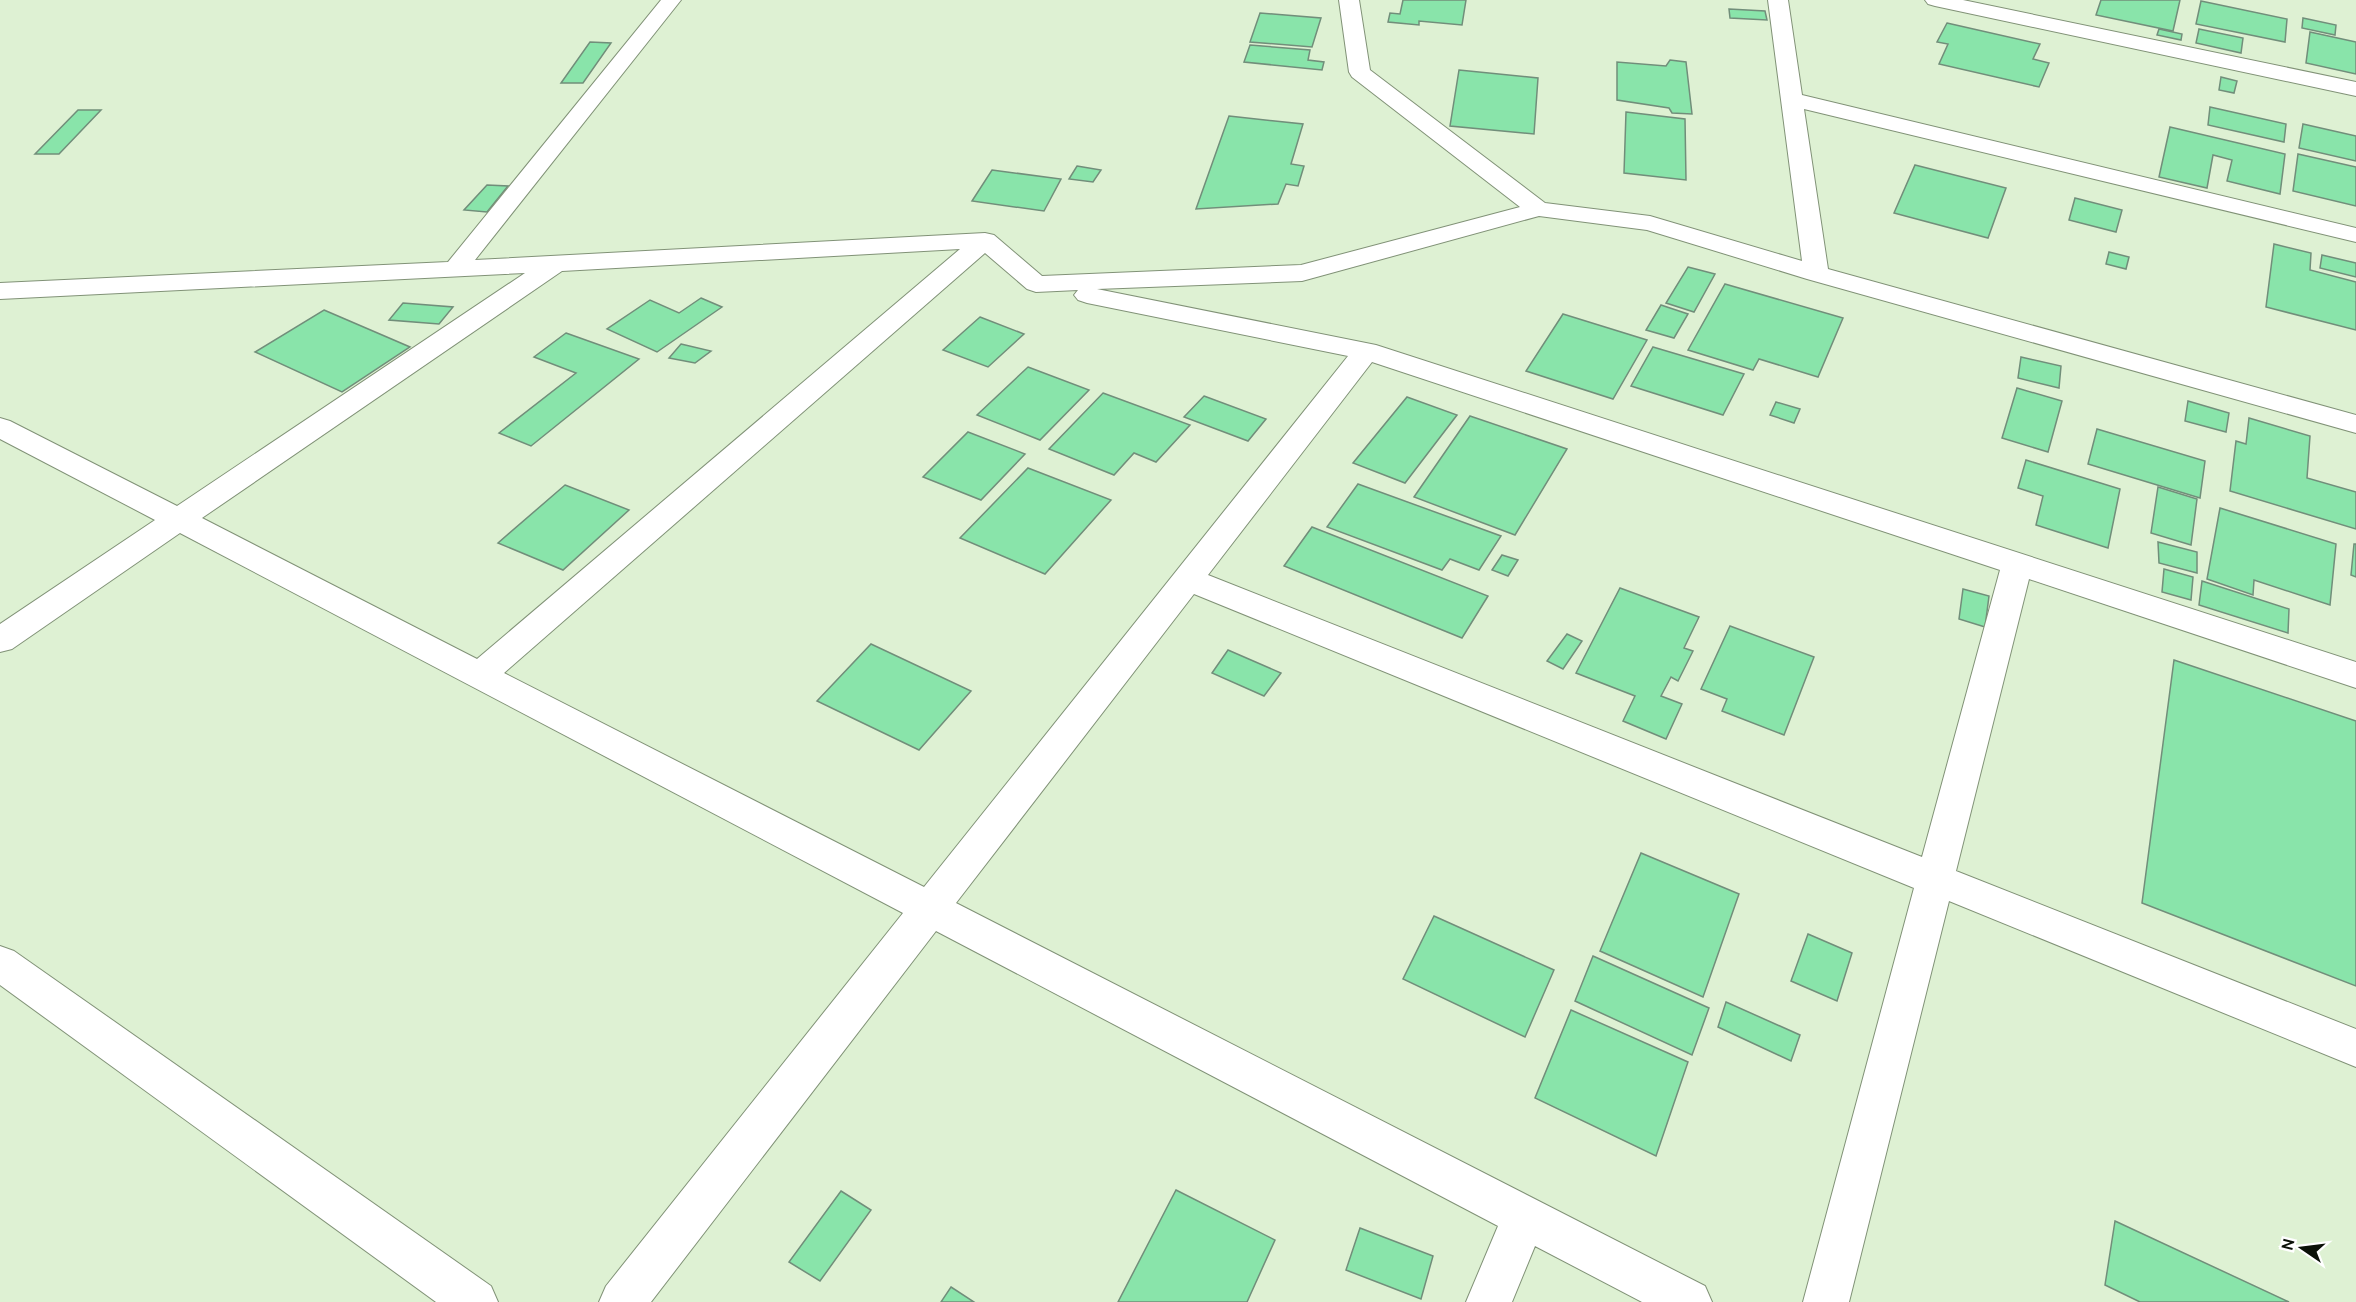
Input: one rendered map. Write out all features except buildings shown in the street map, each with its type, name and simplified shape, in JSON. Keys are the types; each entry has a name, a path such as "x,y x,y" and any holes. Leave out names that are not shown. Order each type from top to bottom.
{"street":[{"path":"456,268 671,0"},
{"path":"1349,0 1360,72 1538,209"},
{"path":"1778,0 1794,100 1815,274"},
{"path":"1935,0 2356,89"},
{"path":"1794,100 2356,235"},
{"path":"1036,284 1302,273 1538,209 1650,224 1815,274 2356,424"},
{"path":"0,291 986,240 1036,284 1366,351 2356,675"},
{"path":"480,675 986,240"},
{"path":"0,640 556,264"},
{"path":"622,1302 1366,351"},
{"path":"0,427 1689,1302"},
{"path":"1826,1302 2017,564"},
{"path":"1187,579 2356,1048"},
{"path":"0,963 475,1302"},
{"path":"1490,1302 1524,1217"}]}
